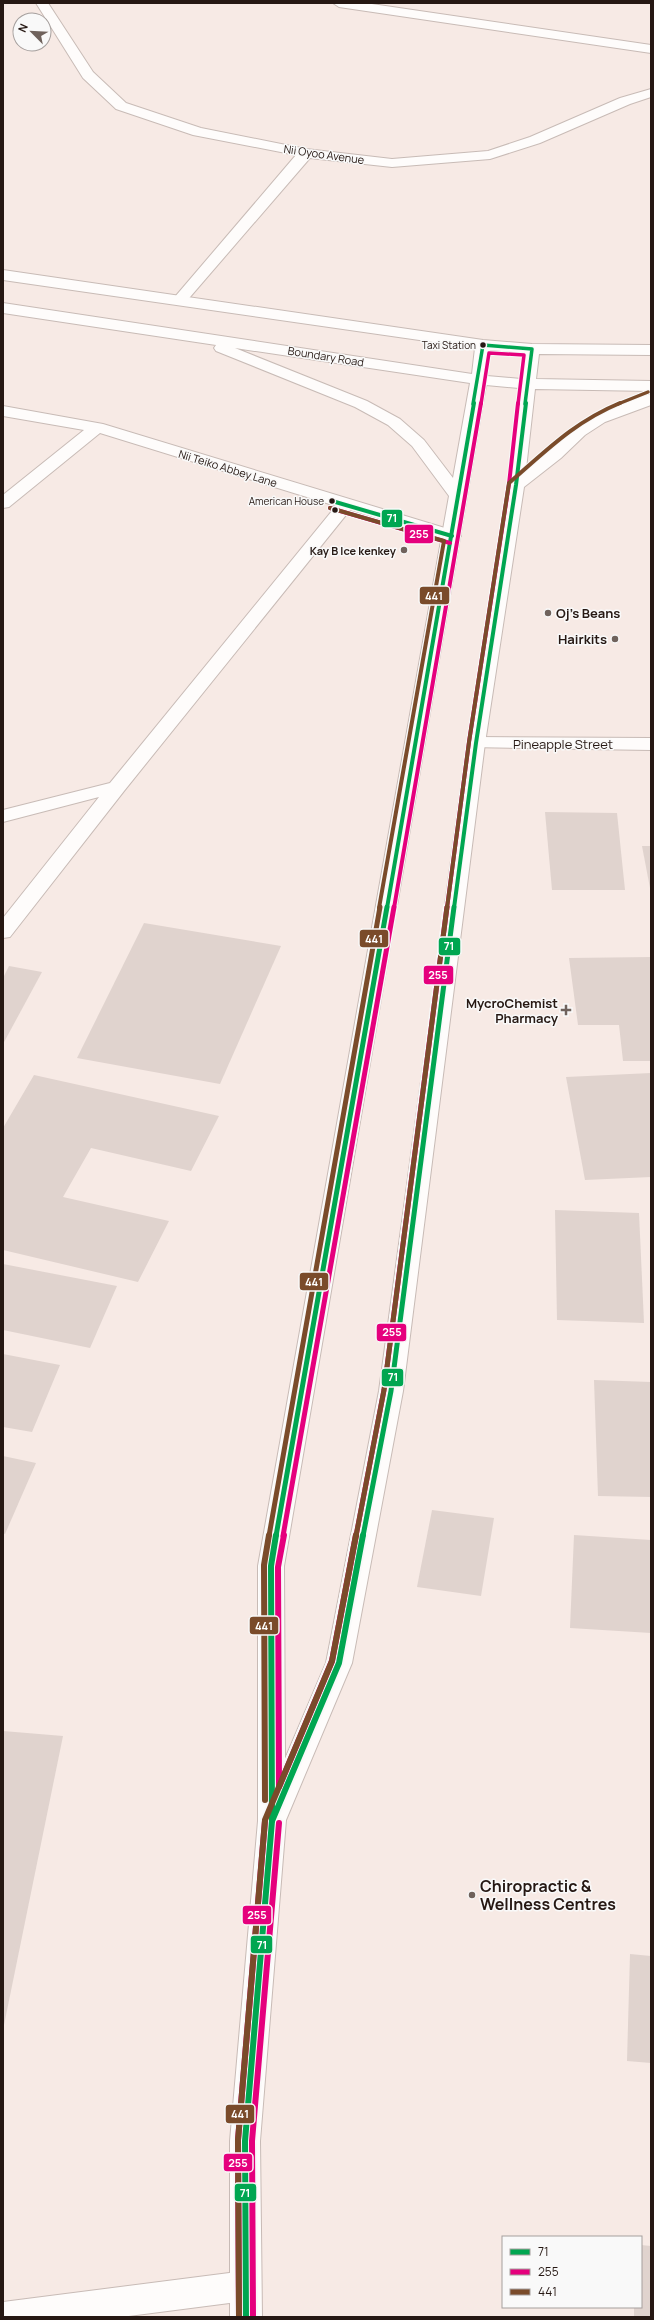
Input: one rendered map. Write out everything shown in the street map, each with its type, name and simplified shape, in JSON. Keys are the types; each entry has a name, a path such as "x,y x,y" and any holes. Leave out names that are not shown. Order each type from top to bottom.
{"main road":[{"name":"Nii Oyoo Avenue","path":"42,3 88,75 122,106 198,132 306,153 392,163 490,154 535,140 625,101 651,93"},
{"path":"339,3 651,49"},
{"path":"179,302 306,153"},
{"path":"3,275 179,302 483,345 532,349 651,350"},
{"name":"Boundary Road","path":"3,308 480,380 527,384 651,386"},
{"path":"189,335 361,404 394,422 418,443 456,494"},
{"path":"246,2317 245,2141 272,1821 271,1566 380,954 452,536 456,494 480,380 483,345"},
{"path":"272,1821 340,1663 391,1391 413,1230 426,1112 476,743 516,485 532,349"},
{"path":"516,485 555,455 579,432 598,419 651,399"},
{"name":"Nii Teiko Abbey Lane","path":"3,411 97,427 345,505 452,536"},
{"path":"3,503 97,427"},
{"path":"3,932 117,787 345,505"},
{"name":"Pineapple Street","path":"476,743 651,744"},
{"path":"3,816 117,787"},
{"path":"3,2317 245,2286"}],"building":[{"path":"545,812 617,813 625,890 552,890"},
{"path":"642,846 651,846 651,888 650,888"},
{"path":"144,923 281,946 220,1084 77,1058"},
{"path":"651,957 651,1061 623,1061 619,1025 578,1025 569,958"},
{"path":"9,966 42,972 3,1044 3,978"},
{"path":"651,1073 651,1177 585,1180 566,1077"},
{"path":"34,1075 219,1116 191,1171 91,1148 63,1197 169,1221 138,1282 3,1250 3,1128"},
{"path":"555,1210 639,1213 644,1323 557,1320"},
{"path":"3,1264 117,1286 90,1348 3,1330"},
{"path":"3,1354 60,1365 32,1432 3,1427"},
{"path":"594,1380 651,1382 651,1497 598,1496"},
{"path":"3,1456 36,1463 5,1534 3,1533"},
{"path":"432,1510 494,1518 481,1596 417,1587"},
{"path":"574,1535 651,1540 651,1633 570,1628"},
{"path":"3,1731 63,1736 4,2025 3,2025"},
{"path":"630,1954 651,1956 651,2063 627,2061"},
{"path":"642,2245 651,2246 651,2317 634,2317 634,2308 642,2308"}],"transit line":[{"name":"71","path":"483,345 532,349 516,485 476,743 391,1391 339,1663 272,1821 271,1566 452,536 483,345"},
{"name":"255","path":"489,353 524,355 509,484 469,742 384,1390 332,1661 279,1787 278,1567 459,537 489,353"},
{"name":"441","path":"239,2317 238,2140 265,1820 332,1661 384,1390 469,742 509,483 575,426 596,413 648,392"},
{"name":"71","path":"332,501 452,536"},
{"name":"255","path":"330,508 450,543"},
{"name":"441","path":"265,1800 264,1565 444,541 330,508"},
{"name":"255","path":"239,2317 238,2140 265,1821"},
{"name":"71","path":"246,2317 245,2141 272,1821"},
{"name":"255","path":"253,2317 252,2141 279,1823"}],"place":[{"name":"Taxi Station","path":"483,345"},
{"name":"American House","path":"332,501"},
{"name":"Kay B Ice kenkey","path":"404,550"},
{"name":"Oj's Beans","path":"548,613"},
{"name":"Hairkits","path":"615,639"},
{"name":"MycroChemist Pharmacy","path":"566,1010"},
{"name":"Chiropractic & Wellness Centres","path":"472,1895"}]}
